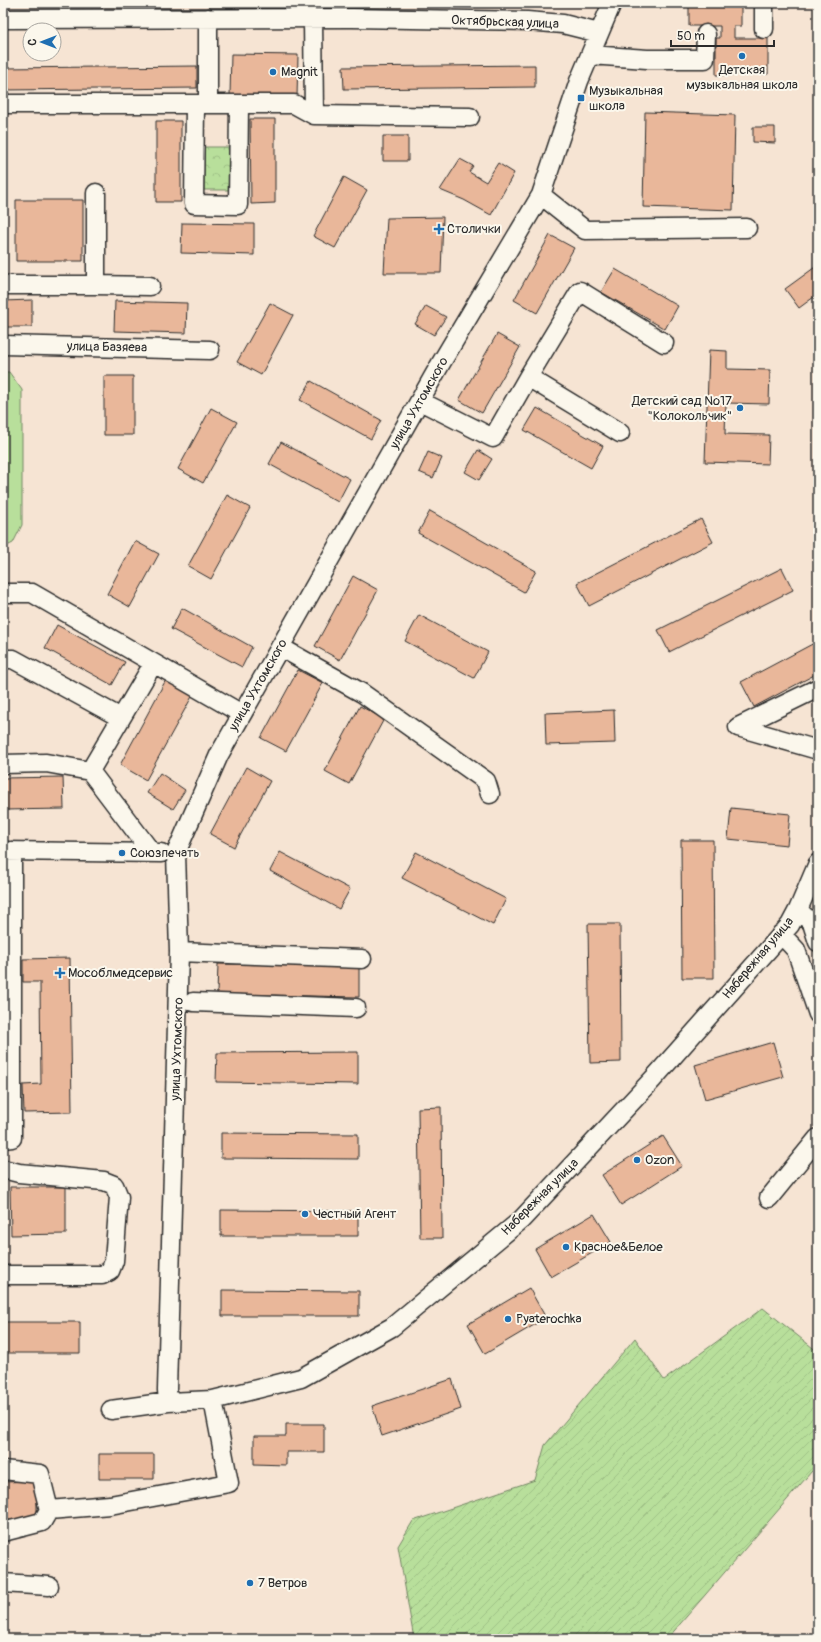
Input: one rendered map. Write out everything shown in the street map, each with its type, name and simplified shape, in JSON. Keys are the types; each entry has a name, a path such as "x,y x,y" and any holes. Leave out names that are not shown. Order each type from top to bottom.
{"street":[{"name":"улица Ухтомского","path":"168,1402 167,1390 179,952 176,853 219,755 420,401 541,195 579,81 598,33 612,3"},
{"path":"764,3 764,29"},
{"name":"Октябрьская улица","path":"3,19 147,11 208,18 527,21 563,24 598,33"},
{"path":"208,18 194,204 238,205 239,104"},
{"path":"313,18 314,115"},
{"path":"590,55 647,59 705,59 706,34"},
{"path":"3,104 294,104 314,115 470,117"},
{"path":"96,193 96,285"},
{"path":"541,195 585,230 747,228"},
{"path":"3,284 150,286"},
{"path":"420,401 494,438 528,377 580,291 664,343"},
{"name":"улица Базяева","path":"3,345 210,350"},
{"path":"528,377 620,433"},
{"path":"3,593 32,593 242,714"},
{"path":"280,648 362,693 486,781 490,794"},
{"path":"3,659 13,659 121,718"},
{"path":"90,771 153,664"},
{"path":"818,688 738,727 818,750"},
{"path":"3,764 46,763 90,771 152,853"},
{"path":"3,1138 12,1138 8,851 176,853"},
{"name":"Набережная улица","path":"111,1410 168,1402 213,1400 301,1378 392,1327 521,1220 653,1079 790,925 818,863"},
{"path":"798,910 812,923 818,942"},
{"path":"782,934 796,950 818,1014"},
{"path":"179,952 362,959"},
{"path":"193,1002 356,1008"},
{"path":"769,1198 818,1138"},
{"path":"3,1169 34,1174 104,1181 114,1185 119,1197 114,1261 110,1271 102,1275 3,1275"},
{"path":"49,1510 110,1504 229,1483 213,1400"},
{"path":"3,1470 40,1474 49,1510 42,1522 3,1532"},
{"path":"3,1583 49,1586"}],"green space":[{"path":"204,147 233,147 232,190 204,190"},
{"path":"3,372 9,372 22,390 22,525 13,543 3,548"},
{"path":"763,1308 818,1352 818,1467 812,1471 668,1638 414,1639 398,1546 413,1521 535,1480 545,1445 635,1338 664,1380"}],"building":[{"name":"Детская музыкальная школа","path":"689,3 741,3 741,26 734,26 734,38 768,38 768,74 716,75 716,38 720,38 720,26 689,26"},
{"path":"231,54 298,55 297,97 230,96"},
{"path":"535,65 535,87 344,89 343,67"},
{"path":"197,66 197,88 3,90 3,68"},
{"path":"645,112 735,115 733,210 643,207"},
{"path":"250,119 275,119 275,203 251,204"},
{"path":"156,121 181,121 181,202 156,202"},
{"path":"753,127 775,127 775,143 753,142"},
{"path":"383,136 408,136 408,161 383,161"},
{"path":"460,159 473,166 469,172 486,182 498,163 514,173 491,215 464,200 440,190"},
{"path":"344,177 367,190 335,248 313,236"},
{"path":"16,200 83,200 83,261 16,261"},
{"path":"443,217 441,273 384,273 387,218"},
{"path":"182,223 254,224 254,255 181,253"},
{"path":"550,235 574,248 537,313 514,300"},
{"path":"818,265 818,294 799,308 785,289"},
{"path":"615,269 678,306 665,329 601,292"},
{"path":"32,300 32,327 3,327 3,301"},
{"path":"115,301 187,303 186,333 114,331"},
{"path":"270,303 293,315 261,375 237,362"},
{"path":"426,306 446,317 434,335 415,324"},
{"path":"497,334 520,347 482,413 459,400"},
{"path":"709,350 727,351 727,369 770,370 769,404 726,403 725,434 769,435 768,464 705,462"},
{"path":"104,376 133,376 133,435 104,435"},
{"path":"311,381 381,420 371,439 300,400"},
{"path":"211,408 237,422 203,483 178,469"},
{"path":"537,408 603,446 591,468 524,430"},
{"path":"281,442 350,479 338,502 269,464"},
{"path":"478,450 492,459 479,480 465,472"},
{"path":"428,452 442,458 433,478 419,472"},
{"path":"227,495 250,508 211,579 188,566"},
{"path":"430,511 536,571 524,592 418,533"},
{"path":"701,519 713,542 589,606 577,583"},
{"path":"135,541 159,554 130,607 107,594"},
{"path":"782,568 793,590 669,652 658,630"},
{"path":"353,576 378,590 340,660 315,646"},
{"path":"182,608 252,647 242,667 171,629"},
{"path":"419,615 488,652 474,678 405,641"},
{"path":"57,625 125,662 112,685 45,648"},
{"path":"818,641 818,673 754,707 741,682"},
{"path":"298,670 323,683 286,751 261,738"},
{"path":"168,676 195,691 146,780 120,765"},
{"path":"360,706 384,719 349,784 325,771"},
{"path":"614,710 615,743 546,745 545,713"},
{"path":"246,767 270,781 234,847 210,834"},
{"path":"160,773 185,790 173,809 147,793"},
{"path":"63,777 64,809 3,810 3,778"},
{"path":"731,808 790,814 787,845 728,839"},
{"path":"681,840 713,840 714,978 682,978"},
{"path":"280,852 350,889 339,909 270,871"},
{"path":"416,852 506,899 493,925 402,878"},
{"path":"588,924 620,924 621,1062 590,1063"},
{"path":"70,958 72,1112 24,1113 23,1085 41,1084 40,982 23,982 23,959"},
{"path":"218,964 359,965 359,997 217,994"},
{"path":"773,1042 783,1077 705,1099 695,1065"},
{"path":"358,1052 358,1084 216,1082 217,1053"},
{"path":"441,1107 442,1238 420,1238 418,1108"},
{"path":"221,1133 358,1134 358,1159 221,1158"},
{"path":"663,1136 682,1166 621,1205 602,1175"},
{"path":"10,1187 66,1187 66,1234 11,1235"},
{"path":"221,1210 358,1211 358,1236 221,1236"},
{"path":"594,1214 611,1242 551,1277 535,1249"},
{"path":"529,1288 546,1318 485,1354 468,1324"},
{"path":"222,1290 359,1291 359,1316 222,1316"},
{"path":"3,1322 80,1322 80,1353 3,1353"},
{"path":"452,1379 461,1409 382,1436 372,1406"},
{"path":"286,1424 324,1424 324,1452 286,1452 286,1465 254,1464 254,1436 286,1436"},
{"path":"99,1454 154,1454 154,1479 99,1479"},
{"path":"37,1481 37,1520 3,1520 3,1482"}],"place":[{"name":"Детская музыкальная школа","path":"742,56"},
{"name":"Magnit","path":"273,72"},
{"name":"Музыкальная школа","path":"581,98"},
{"name":"Столички","path":"439,229"},
{"name":"Детский сад №17 \"Колокольчик\"","path":"740,408"},
{"name":"Союзпечать","path":"122,853"},
{"name":"Мособлмедсервис","path":"60,973"},
{"name":"Ozon","path":"637,1160"},
{"name":"Честный Агент","path":"305,1214"},
{"name":"Красное&Белое","path":"566,1247"},
{"name":"Pyaterochka","path":"508,1319"},
{"name":"7 Ветров","path":"250,1583"}]}
